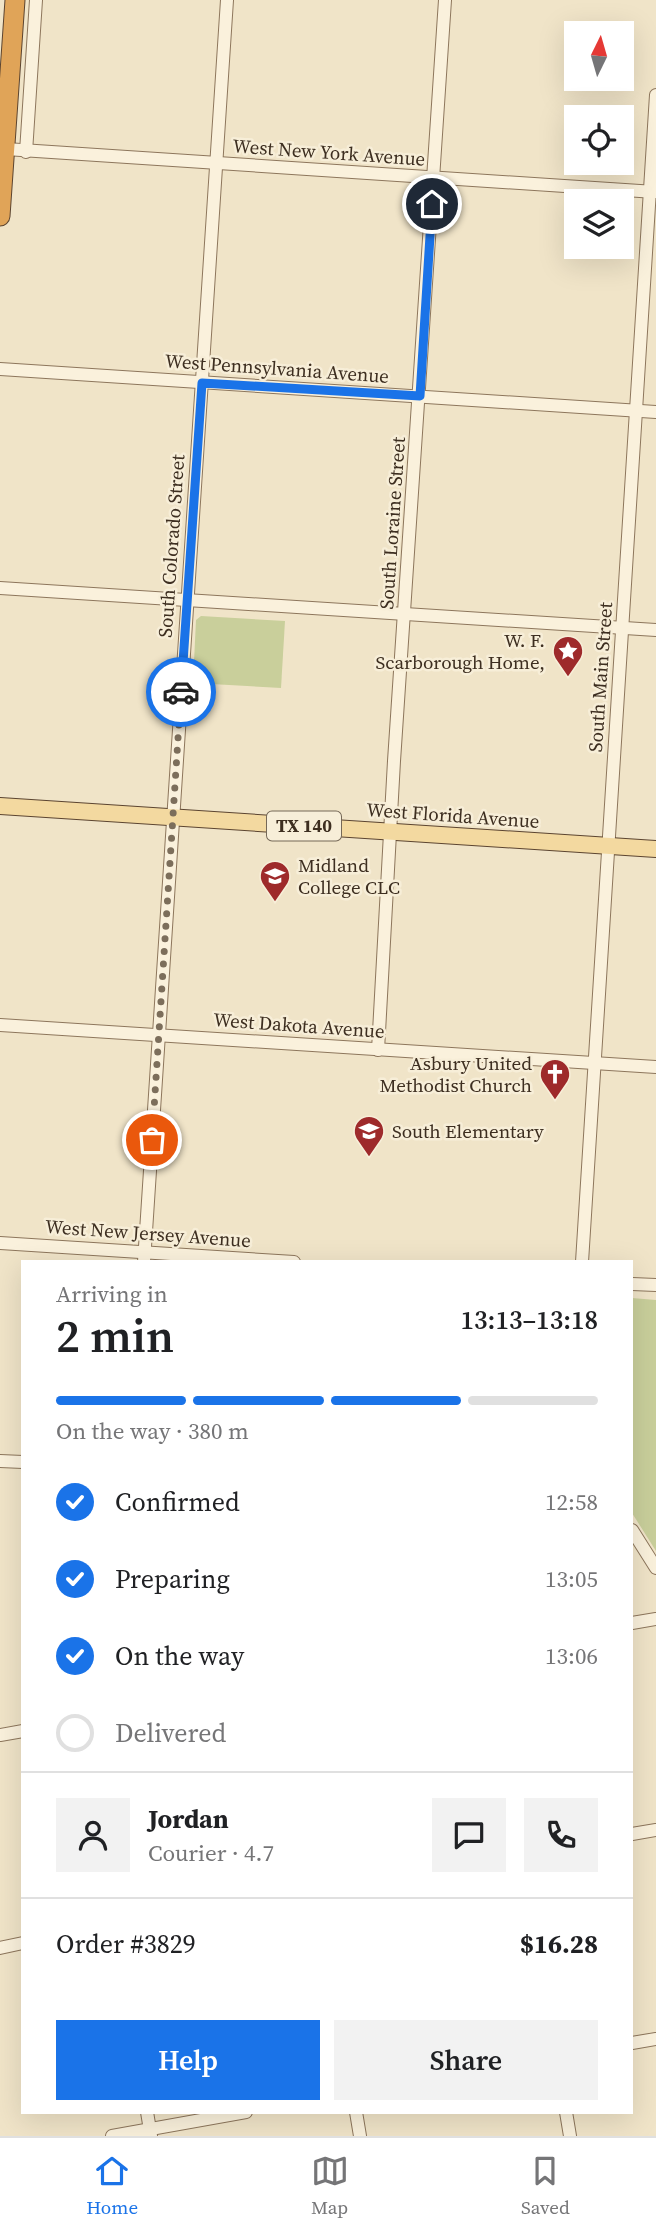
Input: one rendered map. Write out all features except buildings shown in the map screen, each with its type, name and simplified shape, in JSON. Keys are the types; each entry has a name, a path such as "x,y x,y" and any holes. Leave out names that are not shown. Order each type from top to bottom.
{"highway":[{"path":"0,216 15,0"}],"main road":[{"name":"West Florida Avenue","path":"0,806 609,846"},
{"name":"TX 140","path":"609,846 656,849"}],"street":[{"path":"26,152 36,0"},
{"name":"South Colorado Street","path":"144,1257 227,0"},
{"name":"South Loraine Street","path":"378,1050 445,0"},
{"name":"South Main Street","path":"582,1260 636,411 653,192 656,94"},
{"name":"West New York Avenue","path":"6,149 653,192"},
{"name":"West Pennsylvania Avenue","path":"0,369 656,412"},
{"path":"0,588 656,629"},
{"name":"West Dakota Avenue","path":"0,1025 656,1067"},
{"name":"West New Jersey Avenue","path":"0,1243 144,1257 234,1260"},
{"path":"633,1284 656,1285"},
{"path":"0,1461 21,1462"},
{"path":"633,1532 656,1568"},
{"path":"633,1623 656,1619"},
{"path":"0,1735 21,1731"},
{"path":"633,1834 656,1830"},
{"path":"0,1948 21,1944"},
{"path":"633,2043 656,2039"},
{"path":"146,2114 150,2133"},
{"path":"112,2136 150,2133 238,2114"},
{"path":"356,2114 360,2136"},
{"path":"566,2114 570,2136"}],"green space":[{"path":"201,616 285,621 281,688 193,683 196,620"},
{"path":"633,1298 656,1300 656,1551 633,1515"}],"way so far":[{"path":"152,1140 181,692"}],"place":[{"name":"W. F. Scarborough Home,","path":"568,678"},
{"name":"Midland College CLC","path":"275,903"},
{"name":"Asbury United Methodist Church","path":"555,1101"},
{"name":"South Elementary","path":"369,1158"}],"route":[{"path":"181,692 202,383 420,396 432,204"}]}
